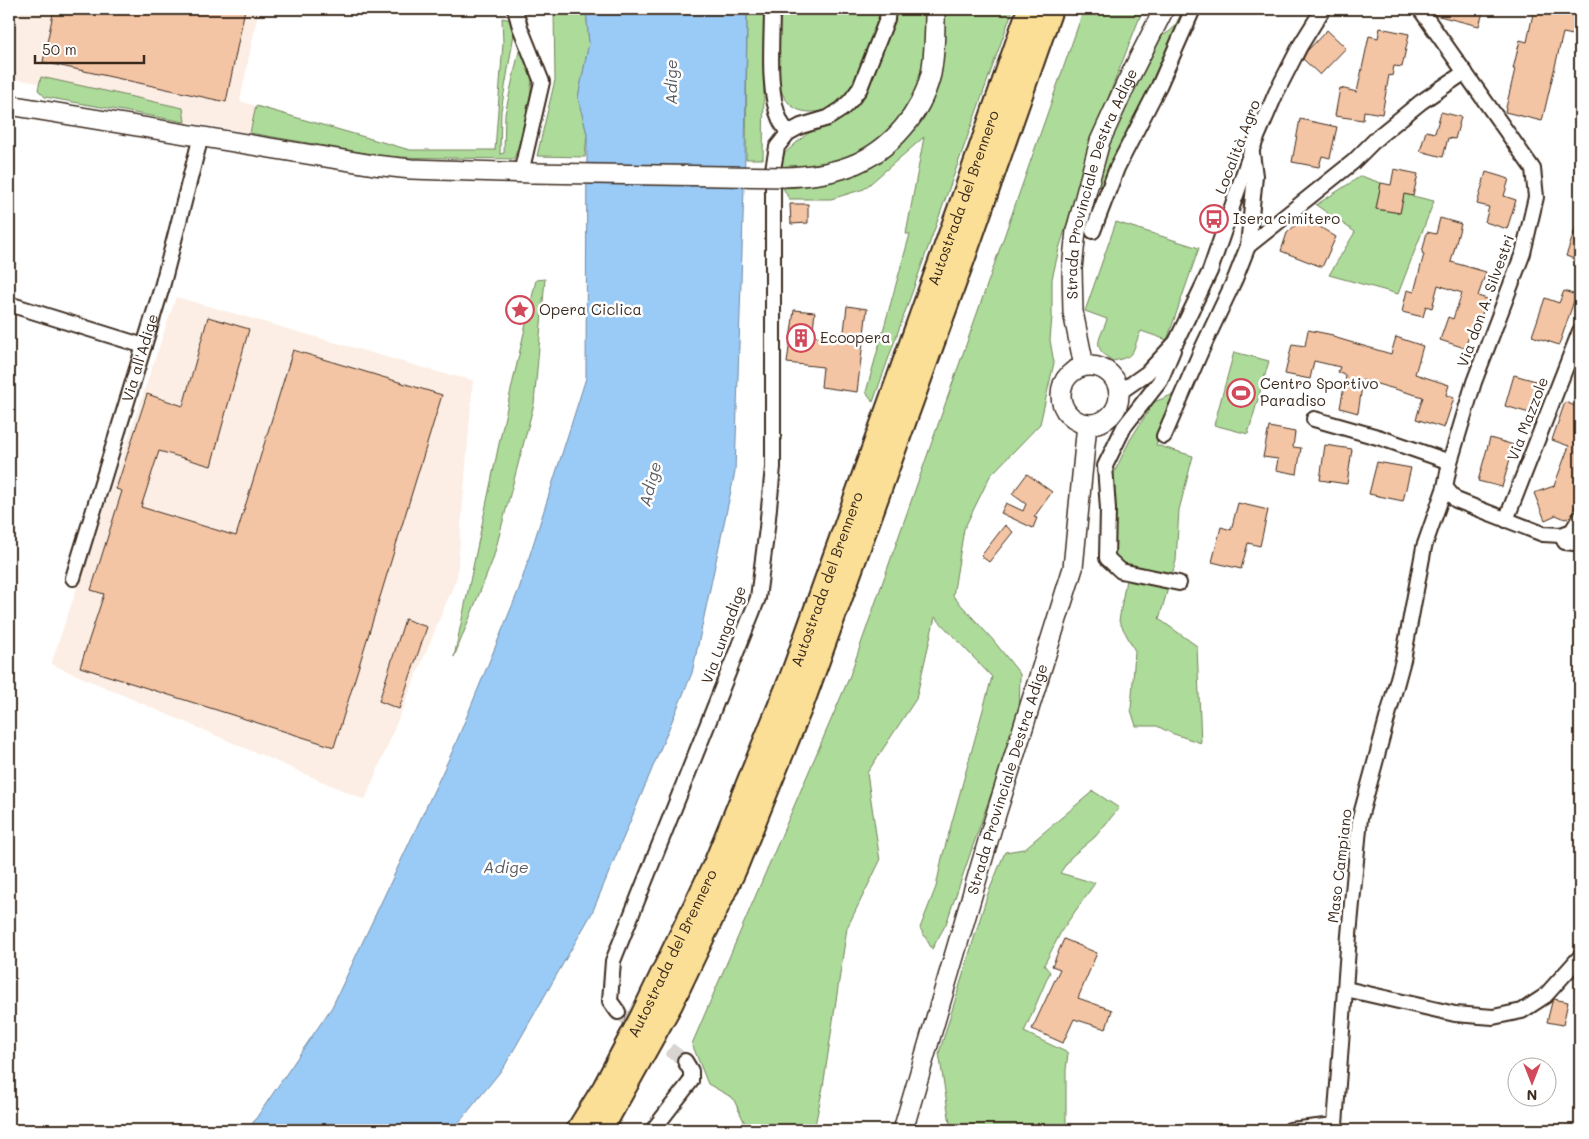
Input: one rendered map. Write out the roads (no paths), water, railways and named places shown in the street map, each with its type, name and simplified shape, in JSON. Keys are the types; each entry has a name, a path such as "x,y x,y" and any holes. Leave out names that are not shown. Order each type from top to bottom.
{"highway":[{"name":"Autostrada del Brennero","path":"579,1130 605,1088 643,1016 716,864 792,678 964,199 1030,9"},
{"name":"Autostrada del Brennero","path":"600,1130 670,1004 734,869 803,699 961,263 1050,9"}],"main road":[{"path":"9,105 374,165 411,169 527,173 802,177 836,171 877,153 909,120 919,105 930,75 934,47 935,9"},
{"name":"Strada Provinciale Destra Adige","path":"1084,366 1073,312 1072,269 1076,231 1100,141 1164,9"},
{"path":"1084,366 1100,367 1114,376 1120,392 1119,405 1112,416 1100,423 1087,424 1076,421 1067,413 1062,402 1061,391 1065,380 1073,371 1084,366"},
{"name":"Strada Provinciale Destra Adige","path":"903,1130 993,824 1073,568 1087,424"}],"street":[{"path":"515,9 520,27 542,82 527,173"},
{"path":"772,9 772,84 780,120 788,133 801,126 828,118 852,100 860,88 887,19 888,9"},
{"path":"1093,230 1117,168 1159,86 1193,9"},
{"name":"Località Agro","path":"1120,392 1147,373 1176,342 1210,271 1252,149 1287,69 1323,9"},
{"name":"Via don A. Silvestri","path":"1420,9 1533,169 1536,197 1523,253 1474,382 1450,462 1445,487"},
{"path":"1248,246 1353,162 1379,136 1421,102 1465,72"},
{"name":"Via Lungadige","path":"618,1012 610,1001 613,961 758,598 773,467 776,178 774,158 777,147 788,133"},
{"name":"Via all'Adige","path":"73,578 162,287 201,136"},
{"path":"1164,436 1201,351 1235,280 1248,246 1255,176 1252,149"},
{"path":"9,304 144,346"},
{"name":"Via Mazzole","path":"1506,520 1580,331"},
{"path":"1176,342 1160,381 1124,427 1105,466 1108,509 1107,558 1121,571 1179,582"},
{"path":"1314,419 1381,438 1450,462"},
{"path":"1445,487 1456,500 1543,534 1561,535 1572,531 1580,518"},
{"name":"Maso Campiano","path":"1290,1130 1335,1125 1360,818 1403,660 1424,547 1445,487"},
{"path":"1561,535 1565,542 1574,543 1580,541"},
{"path":"1346,989 1455,1014 1493,1017 1522,1011 1545,996 1580,957"},
{"path":"653,1130 691,1080 691,1071 685,1061"}],"water":[{"name":"Adige","path":"586,9 747,9 745,155 735,472 692,673 592,913 504,1067 453,1130 248,1130 332,1007 453,750 519,589 586,378 587,134 578,98 589,43"}],"tunnel":[{"path":"618,1012 685,1061"}],"place":[{"name":"Isera cimitero","path":"1214,219"},
{"name":"Opera Ciclica","path":"520,310"},
{"name":"Ecoopera","path":"801,338"},
{"name":"Centro Sportivo Paradiso","path":"1241,393"}]}
